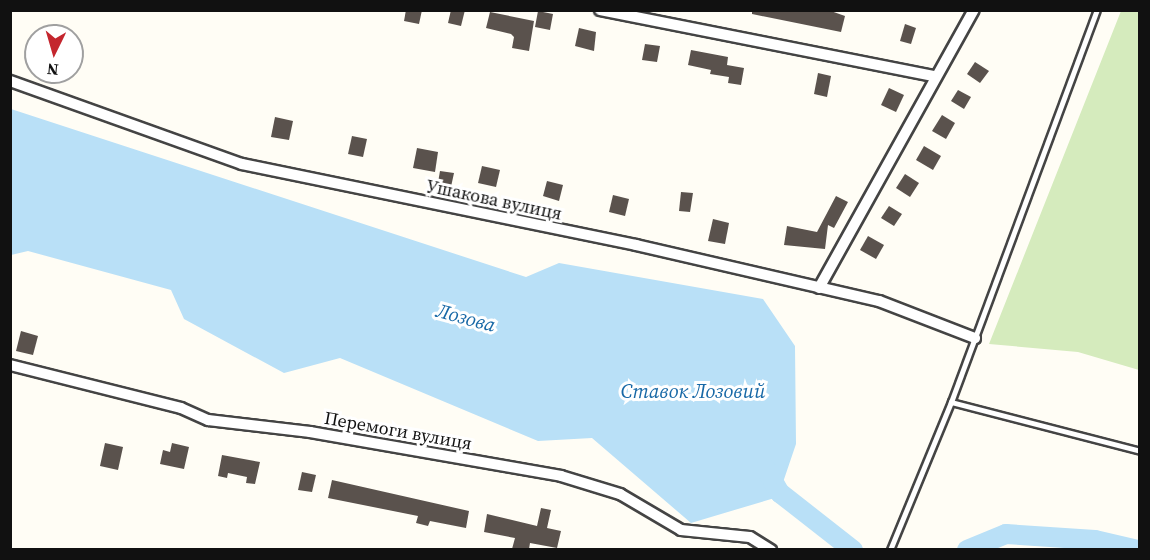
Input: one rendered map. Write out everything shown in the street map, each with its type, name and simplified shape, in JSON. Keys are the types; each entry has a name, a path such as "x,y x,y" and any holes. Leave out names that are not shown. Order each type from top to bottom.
{"street":[{"path":"600,10 934,76"},
{"path":"819,288 934,76 974,10"},
{"name":"Ушакова вулиця","path":"10,81 242,165 636,245 879,301 975,338"},
{"name":"Перемоги вулиця","path":"10,365 181,408 208,420 310,432 561,476 620,494 681,530 750,537 771,549"}],"lane":[{"path":"891,549 951,402 1097,10"},
{"path":"951,402 1140,451"}],"green space":[{"path":"1121,11 1139,11 1139,370 1078,352 989,344"}],"water":[{"name":"Ставок Лозовий","path":"11,109 526,277 559,263 763,299 795,346 796,444 778,497 691,523 592,438 538,441 340,358 284,373 184,319 171,290 28,251 11,255"}],"building":[{"path":"406,10 422,10 419,24 404,21"},
{"path":"451,10 465,10 461,26 448,23"},
{"path":"752,10 828,10 845,16 841,32 752,14"},
{"path":"538,11 553,14 550,30 535,27"},
{"path":"490,12 534,21 529,51 512,48 514,37 511,34 486,28"},
{"path":"905,24 916,28 911,44 900,41"},
{"path":"579,28 596,32 594,51 575,46"},
{"path":"645,44 660,46 657,62 642,60"},
{"path":"691,50 728,57 727,65 744,68 741,85 728,83 729,77 710,74 711,70 688,65"},
{"path":"975,62 989,71 980,83 967,74"},
{"path":"818,73 831,76 827,97 814,94"},
{"path":"889,88 904,95 896,112 881,105"},
{"path":"958,90 971,97 964,109 951,101"},
{"path":"942,115 955,123 946,139 932,131"},
{"path":"275,117 293,121 289,140 271,137"},
{"path":"352,136 367,139 363,157 348,154"},
{"path":"924,146 941,156 933,170 916,160"},
{"path":"417,148 438,152 435,172 413,168"},
{"path":"482,166 500,170 496,187 478,183"},
{"path":"440,171 454,173 449,196 436,194"},
{"path":"905,174 919,183 910,197 896,188"},
{"path":"547,181 563,185 559,201 543,196"},
{"path":"681,192 693,193 690,212 679,211"},
{"path":"613,195 629,199 625,216 609,212"},
{"path":"836,196 848,202 834,228 828,225 825,249 784,245 787,226 817,232"},
{"path":"889,206 902,214 894,226 881,218"},
{"path":"713,219 729,223 725,244 708,241"},
{"path":"868,236 884,245 876,259 860,250"},
{"path":"21,331 38,336 33,355 16,351"},
{"path":"105,443 123,447 118,470 100,466"},
{"path":"172,443 189,447 184,469 160,464 163,450 170,452"},
{"path":"222,455 260,462 255,484 246,483 247,477 228,473 227,478 218,476"},
{"path":"302,472 316,475 312,492 298,490"},
{"path":"332,480 469,511 466,528 430,521 428,526 416,523 418,516 328,498"},
{"path":"541,508 551,510 547,528 561,531 557,548 530,543 529,549 512,549 515,538 484,532 487,514 537,526"}],"waterway":[{"name":"Лозова","path":"766,469 780,493 853,550"},
{"name":"Лозова","path":"967,550 1006,534 1095,540 1138,550"}]}
